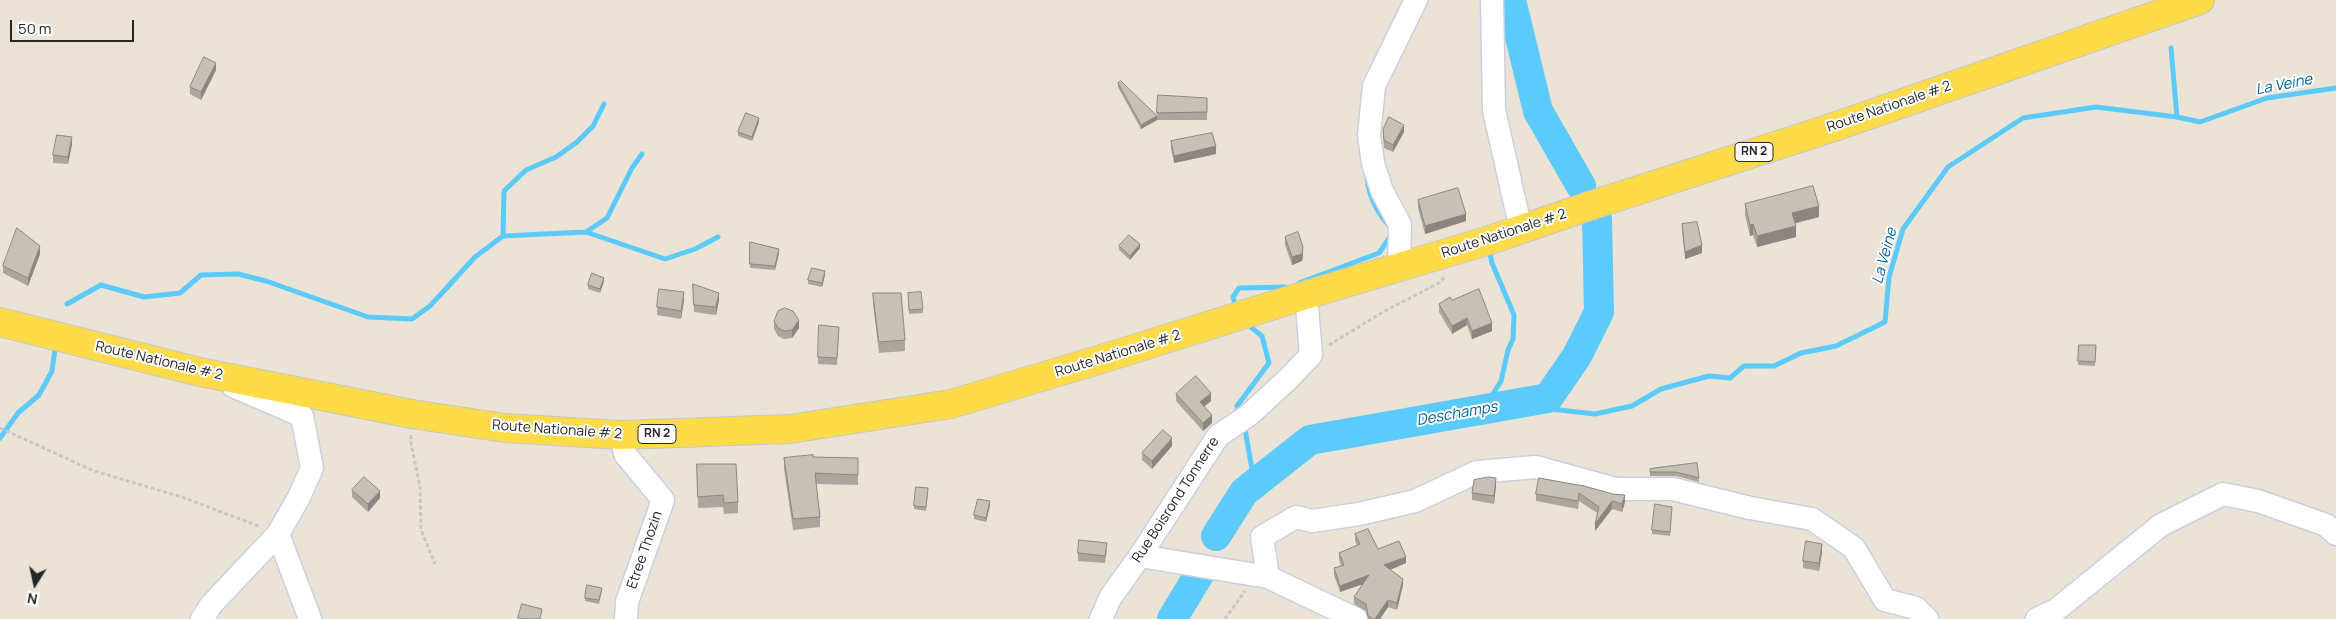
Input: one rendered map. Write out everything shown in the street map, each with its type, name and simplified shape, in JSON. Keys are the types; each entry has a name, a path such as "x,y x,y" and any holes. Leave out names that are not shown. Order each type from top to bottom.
{"main road":[{"name":"Route Nationale # 2","path":"0,322 200,372 412,414 505,428 621,435 790,429 951,404 1399,268 1828,129 2200,0"}],"street":[{"path":"1399,268 1400,226 1382,191 1373,163 1369,135 1374,86 1416,0"},
{"path":"1492,0 1494,110 1521,230"},
{"path":"1306,295 1311,355"},
{"name":"Rue Boisrond Tonnerre","path":"1101,619 1110,598 1140,556 1218,436 1227,428 1249,415 1311,355"},
{"path":"200,372 302,416 312,468 299,497 278,534 202,619"},
{"name":"Etree Thozin","path":"621,435 625,454 662,500 627,602 626,619"},
{"path":"1263,576 1262,537 1296,517 1312,521 1359,514 1415,501 1476,472 1536,467 1616,489 1673,489 1750,508 1812,519 1854,548 1885,600 1916,608 1927,619"},
{"path":"2037,619 2056,610 2161,525 2223,494 2258,501 2326,525 2336,534"},
{"path":"278,534 310,619"},
{"path":"1140,556 1263,576 1356,619"}],"path":[{"path":"1311,355 1383,312 1439,283 1453,270"},
{"path":"412,414 411,444 420,486 421,530 435,564"},
{"path":"0,428 94,470 182,497 278,534"},
{"path":"1226,619 1263,576"}],"building":[{"path":"204,57 216,63 201,92 190,87"},
{"path":"1121,81 1157,116 1141,125 1118,83"},
{"path":"1158,95 1207,98 1207,112 1157,113"},
{"path":"746,113 759,118 752,137 738,132"},
{"path":"1389,117 1404,125 1393,145 1384,140 1383,130"},
{"path":"1212,133 1216,146 1174,156 1171,141"},
{"path":"57,135 72,137 68,157 53,155"},
{"path":"1813,186 1819,206 1792,213 1796,226 1757,236 1753,224 1750,225 1745,204"},
{"path":"1458,188 1466,214 1425,226 1418,200"},
{"path":"1697,222 1702,245 1685,252 1682,224"},
{"path":"17,228 40,246 28,278 3,266"},
{"path":"1298,232 1303,247 1302,254 1292,257 1285,237"},
{"path":"1129,235 1140,244 1130,256 1119,246"},
{"path":"750,242 779,249 775,266 750,264"},
{"path":"812,268 825,271 822,283 808,280"},
{"path":"592,273 604,278 600,289 588,285"},
{"path":"693,284 719,293 716,307 694,305"},
{"path":"659,289 684,292 681,311 657,307"},
{"path":"1479,289 1492,323 1472,331 1467,318 1452,326 1439,304 1450,297 1452,300"},
{"path":"921,292 923,309 909,310 908,293"},
{"path":"873,293 901,293 905,340 879,342"},
{"path":"785,308 793,311 799,320 792,330 784,331 778,328 774,321 778,311"},
{"path":"819,325 839,327 837,358 818,357"},
{"path":"2079,345 2096,345 2095,362 2078,361"},
{"path":"1196,376 1211,393 1200,402 1212,415 1203,423 1176,394"},
{"path":"1163,430 1172,438 1152,461 1142,453"},
{"path":"813,455 813,457 858,458 858,475 815,473 820,517 793,519 784,458"},
{"path":"1697,463 1699,478 1676,472 1650,472 1650,469"},
{"path":"697,464 736,464 738,502 724,503 723,495 698,497"},
{"path":"364,477 380,491 368,504 352,490"},
{"path":"1489,477 1496,478 1494,496 1472,493 1474,480"},
{"path":"1539,478 1625,495 1622,504 1612,501 1595,524 1599,507 1579,493 1578,501 1536,494"},
{"path":"916,487 928,488 926,507 914,506"},
{"path":"978,499 990,501 986,518 974,515"},
{"path":"1655,504 1672,507 1670,532 1652,530"},
{"path":"1368,529 1378,549 1399,541 1406,557 1384,565 1403,579 1397,603 1388,600 1375,619 1368,616 1366,604 1354,597 1369,575 1340,586 1334,568 1344,565 1339,553 1360,544 1355,534"},
{"path":"1079,540 1107,543 1105,556 1078,553"},
{"path":"1806,541 1822,544 1819,563 1803,561"},
{"path":"587,585 602,588 599,600 585,598"},
{"path":"522,604 542,609 540,619 518,618"}],"waterway":[{"name":"Deschamps","path":"1511,0 1538,111 1581,186"},
{"path":"2171,48 2177,117"},
{"name":"La Veine","path":"1515,405 1595,414 1632,406 1661,389 1709,376 1730,378 1744,366 1774,366 1801,353 1836,346 1885,322 1889,277 1903,229 1948,167 2023,118 2096,107 2177,117 2200,122 2267,98 2336,88"},
{"path":"503,236 504,191 526,170 556,157 577,142 593,126 604,104"},
{"path":"67,304 101,285 144,297 180,293 201,275 238,274 266,281 368,317 412,319 430,306 475,257 503,236 586,232 607,218 632,168 642,154"},
{"path":"1367,177 1374,204 1390,227"},
{"name":"Deschamps","path":"1216,536 1244,492 1310,440 1548,398 1577,356 1599,312 1597,219"},
{"path":"586,232 665,259 695,249 718,237"},
{"path":"1299,283 1379,253 1392,234"},
{"path":"1483,410 1501,381 1508,350 1513,339 1514,315 1492,263 1489,250"},
{"path":"1236,308 1233,297 1239,288 1286,287"},
{"path":"1240,414 1237,406 1269,363 1262,336 1248,325"},
{"path":"0,438 18,413 39,395 52,371 55,349"},
{"path":"1244,424 1252,469 1258,482"},
{"name":"Deschamps","path":"1172,619 1200,573"}]}
